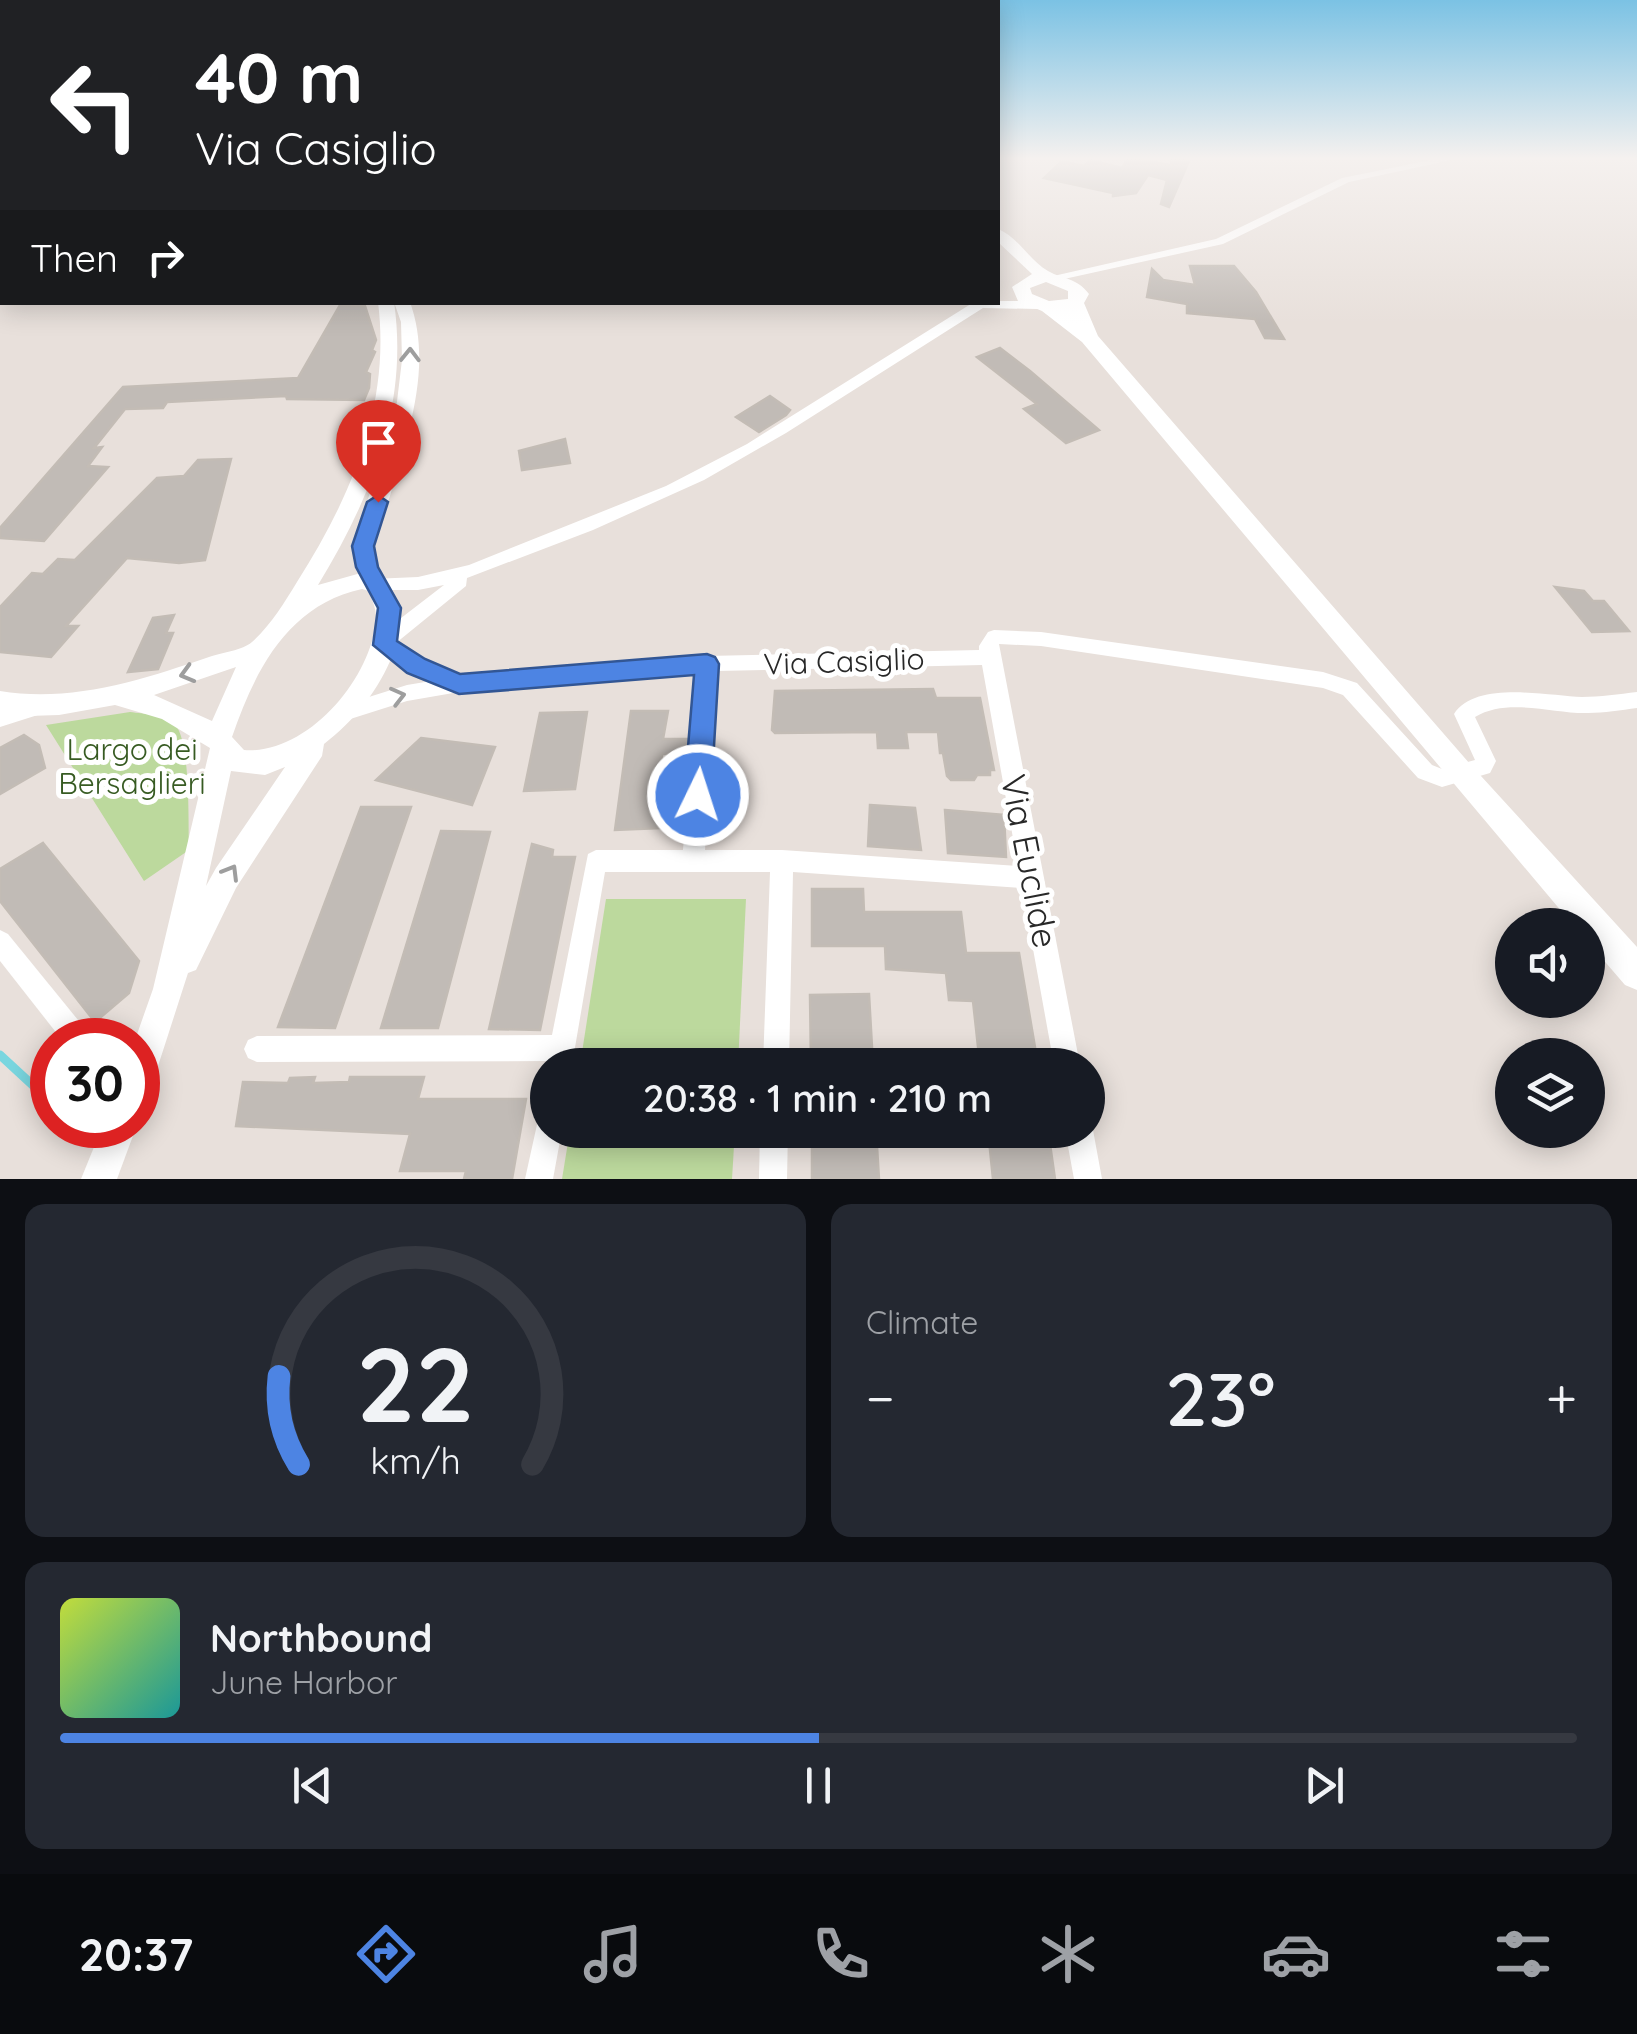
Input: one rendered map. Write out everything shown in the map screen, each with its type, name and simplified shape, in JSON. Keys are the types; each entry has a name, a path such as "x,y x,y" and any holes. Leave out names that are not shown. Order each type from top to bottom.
{"main road":[{"path":"1003,241 1076,296 1089,338"},
{"path":"1003,241 1024,297 1089,338 1460,773 1637,973"},
{"path":"1022,285 1050,277"},
{"path":"1043,306 1076,296"}],"street":[{"path":"1050,277 1218,242 1276,213"},
{"path":"1076,296 1092,270"},
{"path":"1000,295 1022,285"},
{"path":"1000,304 1043,306"},
{"path":"170,989 232,698 259,650 285,620 334,542 367,464 390,392 393,345 386,305"},
{"path":"386,642 390,608 363,546 404,418 412,360 410,322 403,305"},
{"path":"285,620 332,586 430,583 596,523 749,449 979,305"},
{"path":"160,1018 170,989 226,878 331,724 363,685 386,642 430,602 485,565"},
{"path":"990,657 988,646 994,637 1011,635 1323,680 1350,690 1425,772 1442,778 1483,767 1486,761 1464,714 1473,706 1491,702 1589,704 1637,700"},
{"name":"Via Casiglio","path":"386,642 416,666 459,684"},
{"path":"0,718 37,707 114,695 259,650"},
{"name":"Via Casiglio","path":"331,724 407,693 459,684 707,664 990,657"},
{"name":"Via Euclide","path":"990,657 1064,1048"},
{"path":"693,861 707,664"},
{"path":"114,695 150,701 185,714 234,761 252,765 301,751 331,724"},
{"path":"0,701 37,707"},
{"path":"562,1048 596,860 782,861 1034,878"},
{"path":"776,1048 782,861"},
{"path":"0,942 60,1018"},
{"path":"258,1049 530,1056"},
{"path":"100,1179 111,1148"},
{"path":"539,1179 545,1148"},
{"path":"773,1179 774,1148"},
{"path":"1082,1148 1088,1179"}],"green space":[{"name":"Largo dei Bersaglieri","path":"130,712 160,717 175,725 186,765 189,850 144,881 46,725"},
{"path":"606,899 746,899 739,1048 583,1048"},
{"path":"567,1148 734,1148 732,1179 562,1179"}],"building":[{"path":"1190,266 1234,266 1256,292 1284,339 1265,338 1255,319 1187,313 1187,304 1147,297 1152,269 1163,280 1195,285"},
{"path":"340,305 365,306 376,340 366,372 370,374 369,388 364,400 286,396 167,402 163,408 125,409 94,448 102,447 88,466 108,467 44,541 0,538 0,528 123,387 298,378"},
{"path":"1000,348 1099,430 1066,443 1024,409 1037,404 977,357"},
{"path":"770,396 790,410 759,432 736,417"},
{"path":"565,439 570,463 522,470 519,451"},
{"path":"231,459 205,560 179,563 127,558 66,626 78,626 51,657 0,652 0,607 32,573 43,574 58,559 75,560 157,478 184,476 198,460"},
{"path":"1555,587 1584,591 1593,601 1604,601 1629,631 1592,632"},
{"path":"174,615 166,633 173,633 158,669 128,672 153,618"},
{"path":"933,689 936,698 980,698 994,770 990,770 990,775 951,780 940,753 938,732 906,732 908,748 878,748 877,732 772,730 775,691"},
{"path":"631,711 668,711 663,739 688,739 687,753 662,754 660,784 665,784 661,828 615,830"},
{"path":"587,712 575,789 524,791 540,713"},
{"path":"24,735 39,745 45,768 0,794 0,748"},
{"path":"421,738 495,747 472,805 376,780"},
{"path":"870,805 915,808 921,850 868,846"},
{"path":"361,807 411,807 335,1028 278,1027"},
{"path":"945,810 1004,815 1006,857 948,853"},
{"path":"441,831 490,832 438,1028 381,1028"},
{"path":"43,843 139,961 129,993 100,1018 92,1018 0,901 0,869"},
{"path":"532,844 553,850 552,857 575,857 540,1030 489,1029"},
{"path":"812,889 863,889 864,912 961,912 966,953 1019,953 1035,1048 978,1048 973,1001 949,1000 946,973 886,969 885,946 812,946"},
{"path":"869,994 872,1048 811,1048 810,995"},
{"path":"315,1077 313,1083 349,1082 350,1077 424,1077 418,1099 526,1099 512,1179 464,1179 466,1171 400,1171 410,1134 236,1126 243,1082 288,1083 290,1078"},
{"path":"812,1148 877,1148 879,1179 812,1179"},
{"path":"990,1148 1051,1148 1055,1179 993,1179"}],"waterway":[{"path":"0,1055 30,1083"}],"route":[{"path":"378,502 363,546 367,567 384,591 390,608 385,645 416,666 459,684 707,664 698,795"}]}
